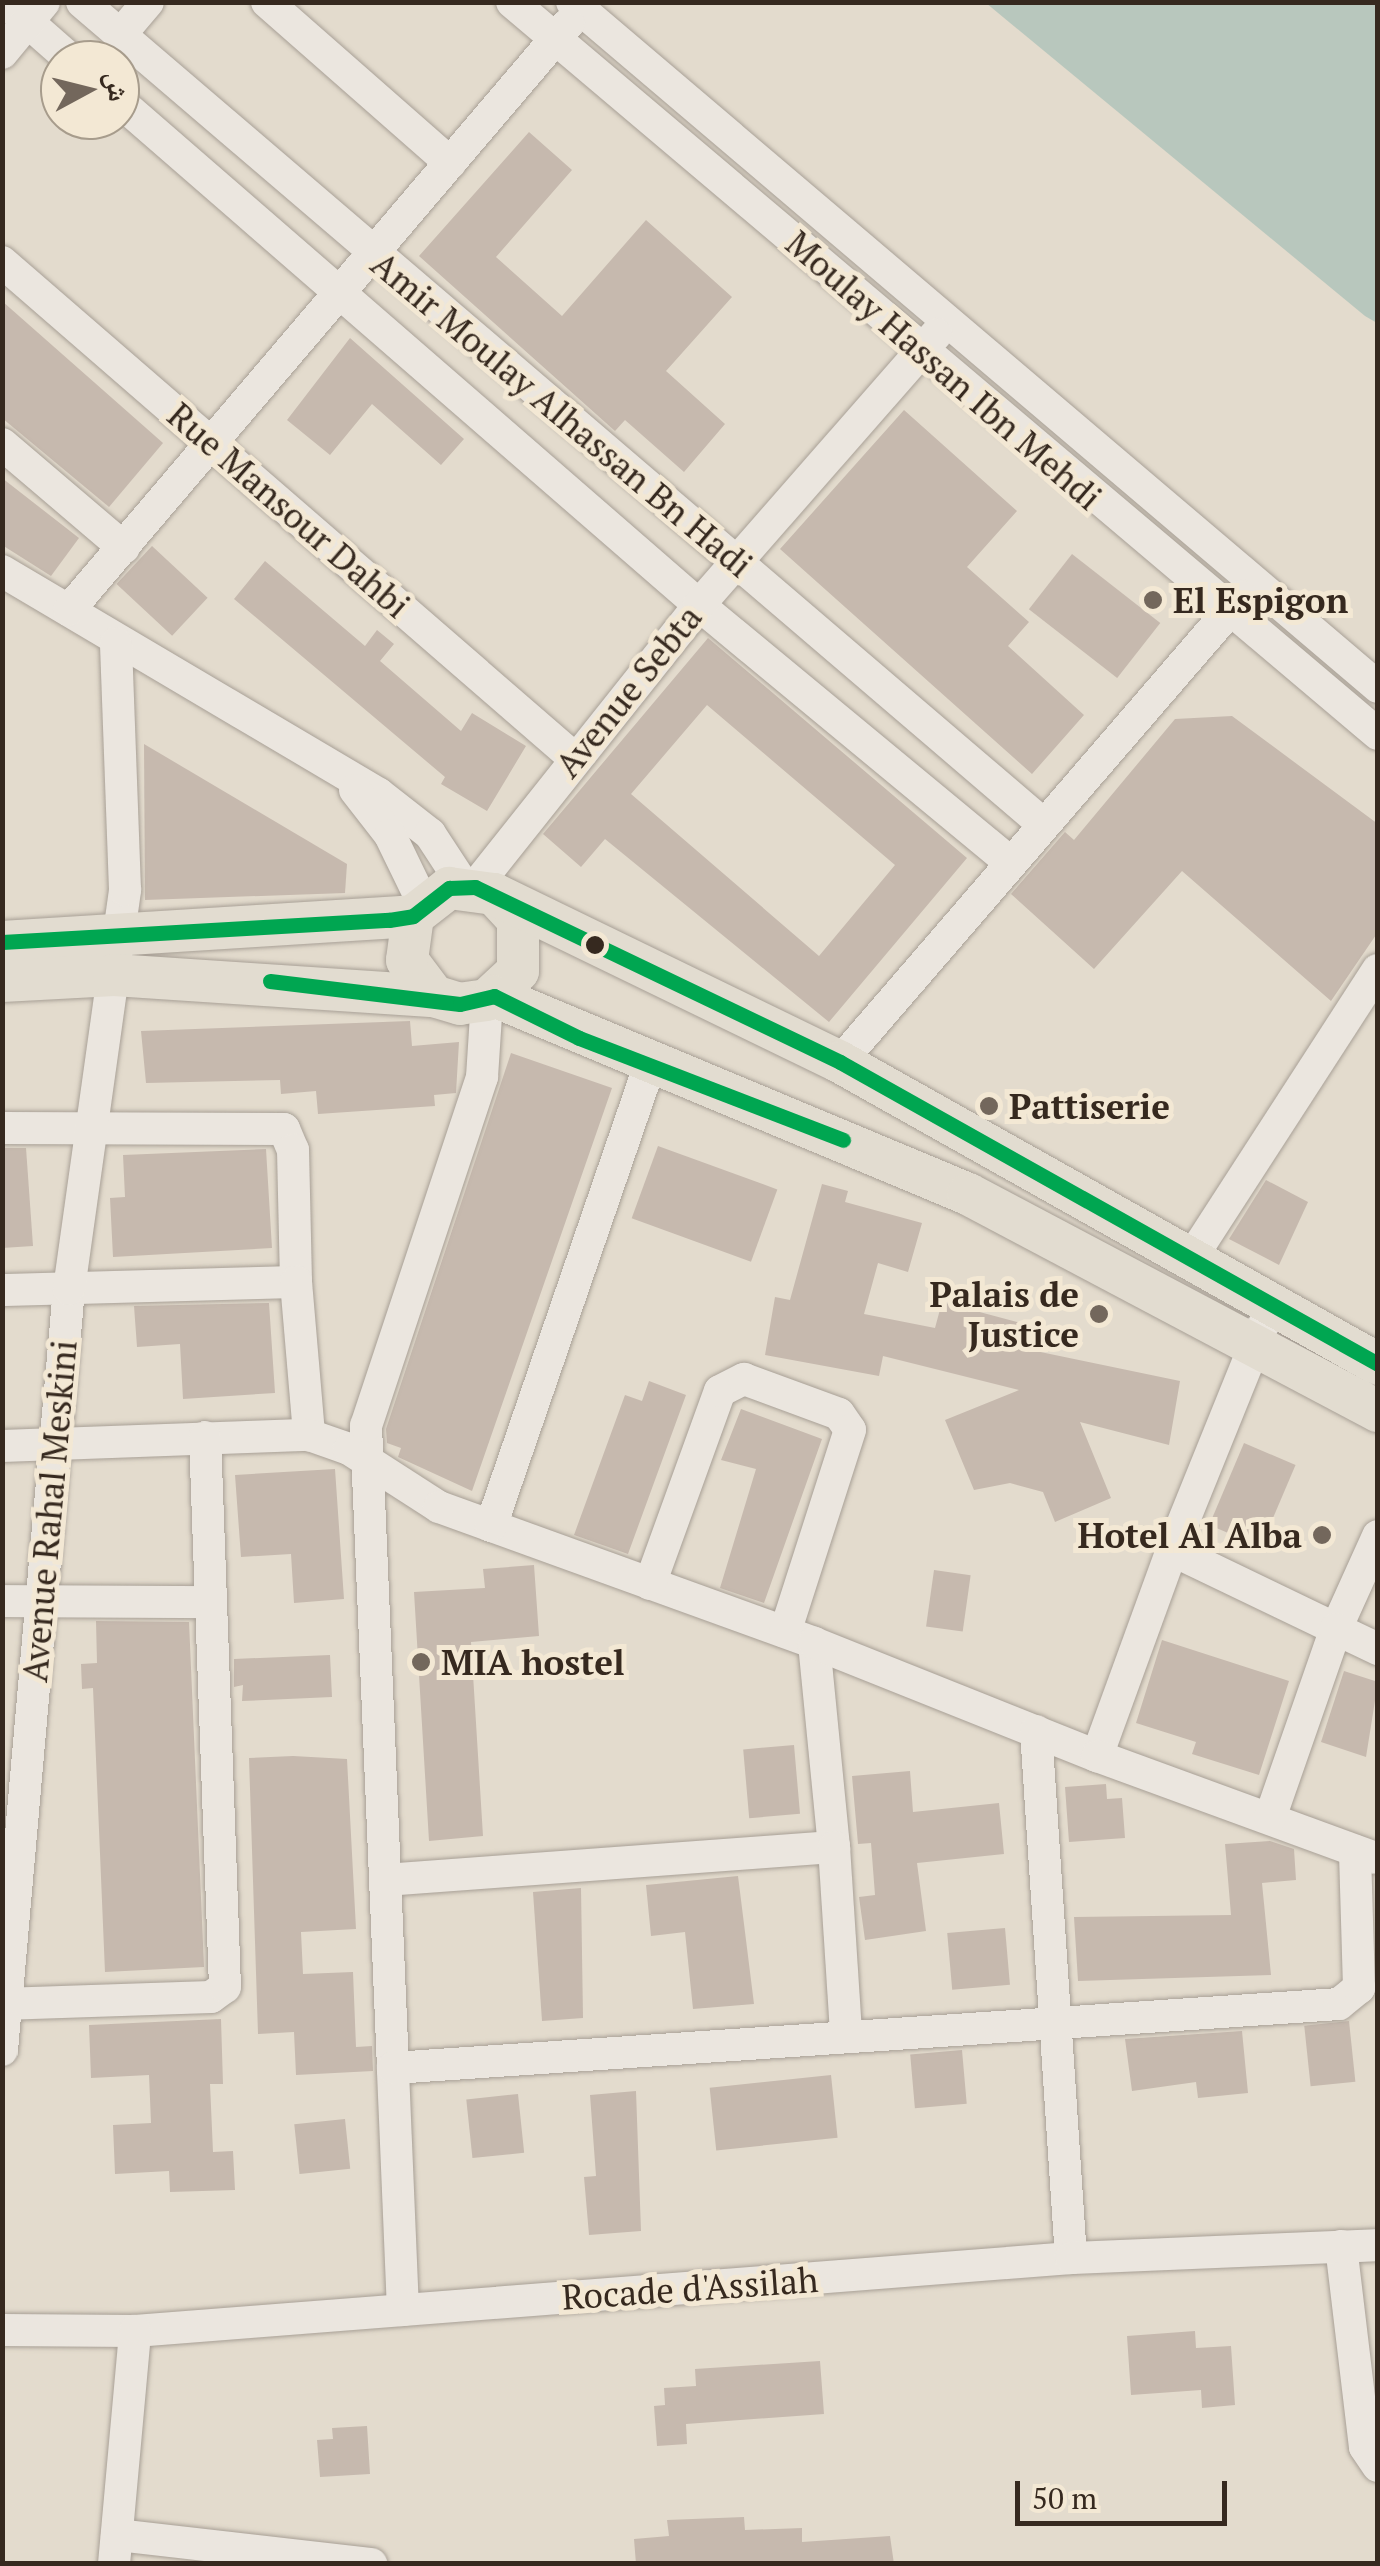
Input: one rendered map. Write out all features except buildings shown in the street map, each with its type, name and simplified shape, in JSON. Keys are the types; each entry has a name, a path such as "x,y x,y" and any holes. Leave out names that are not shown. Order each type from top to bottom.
{"main road":[{"path":"2,980 117,956 418,910 478,889 840,1062 1274,1302 1378,1364"},
{"path":"478,889 518,920 523,954 491,998"},
{"path":"418,910 407,960 434,996"},
{"path":"2,942 434,996 460,1004 491,998 968,1194 1378,1410"}],"street":[{"name":"Amir Moulay Alhassan Bn Hadi","path":"82,2 1043,824"},
{"path":"120,35 148,2"},
{"path":"268,2 450,163"},
{"name":"Moulay Hassan Ibn Mehdi","path":"512,2 1228,613 1378,734"},
{"path":"69,610 214,445 555,39 576,6"},
{"name":"Moulay Hassan Ibn Mehdi","path":"576,6 1378,688"},
{"path":"2,54 26,9 53,40"},
{"path":"140,119 699,604 1010,862"},
{"name":"Rue Mansour Dahbi","path":"2,262 574,758"},
{"name":"Avenue Sebta","path":"478,889 574,758 699,604 948,321"},
{"path":"2,444 124,548"},
{"path":"2,571 116,643 342,775 430,834 478,889"},
{"path":"840,1062 1255,582"},
{"name":"Avenue Rahal Meskini","path":"2,2050 68,1289 127,862 116,643"},
{"path":"342,775 390,836 418,910"},
{"path":"1192,1257 1378,970"},
{"path":"403,2310 387,1880 365,1458 372,1404 482,1077 491,998"},
{"path":"491,1526 650,1066"},
{"path":"2,1128 273,1125 284,1129 294,1150 296,1282 309,1435"},
{"path":"2,1290 296,1282"},
{"path":"1098,1756 1172,1550 1254,1342 1274,1302"},
{"path":"650,1584 720,1391 734,1379 760,1384 839,1414 850,1430 800,1638 834,1847 846,2035"},
{"path":"2,1446 309,1435 365,1458 419,1497 491,1526 800,1638 1098,1756 1366,1855 1360,1979 1348,2001 393,2068"},
{"path":"5,2004 211,1997 225,1988 205,1438"},
{"path":"1270,1818 1336,1630 1378,1536"},
{"path":"1172,1550 1378,1649"},
{"path":"2,1601 210,1602"},
{"path":"1036,1731 1050,2021 1071,2258"},
{"path":"387,1880 834,1847"},
{"name":"Rocade d'Assilah","path":"2,2330 135,2331 1071,2258 1378,2245"},
{"path":"1341,2246 1365,2448 1378,2466"},
{"path":"135,2331 115,2549 370,2563"}],"shaded area":[{"path":"986,3 1377,3 1377,323 1365,316"}],"transit line":[{"path":"2,942 389,920 413,916 449,888 475,887 840,1062 1378,1364"},
{"path":"270,981 460,1004 494,996 579,1038 843,1140"}],"place":[{"name":"El Espigon","path":"1153,600"},
{"name":"Pattiserie","path":"989,1106"},
{"name":"Palais de Justice","path":"1099,1314"},
{"name":"Hotel Al Alba","path":"1322,1535"},
{"name":"MIA hostel","path":"421,1662"}]}
